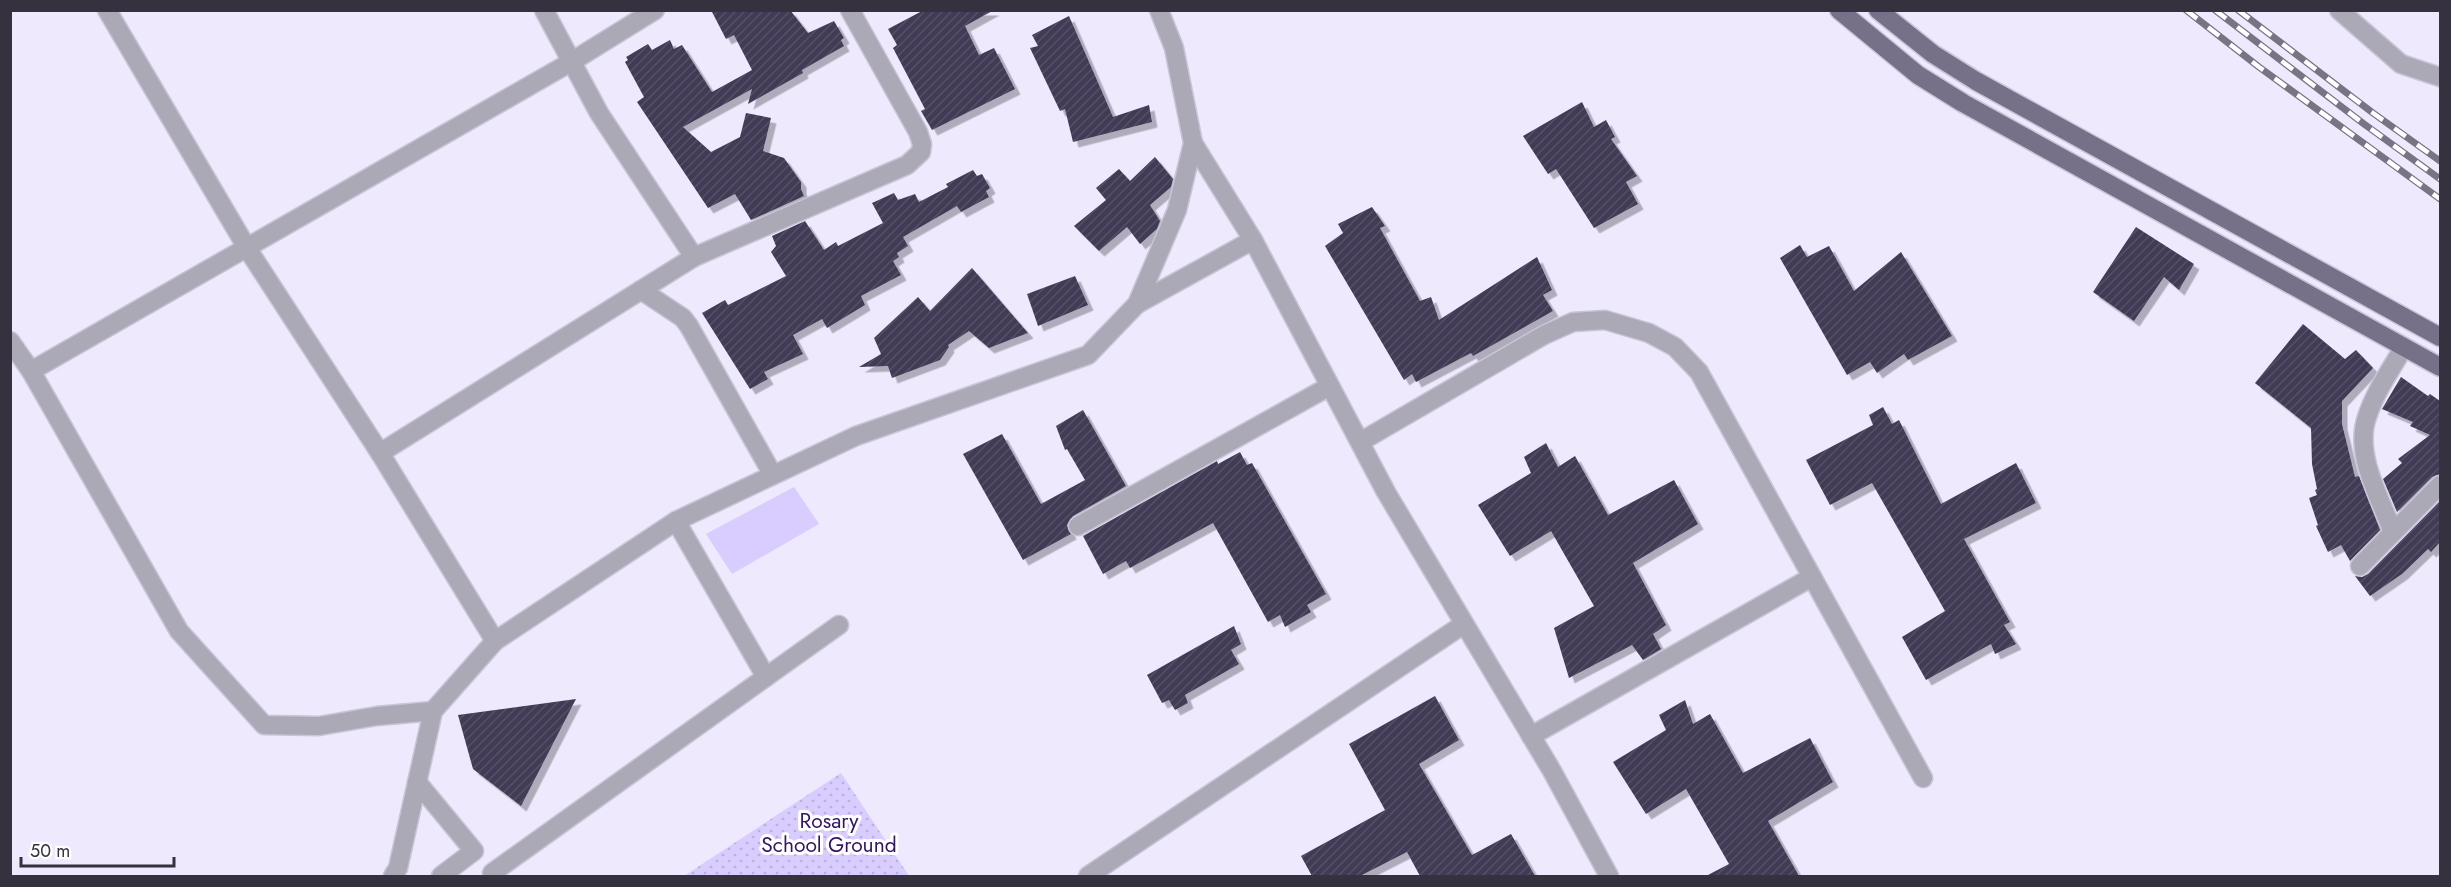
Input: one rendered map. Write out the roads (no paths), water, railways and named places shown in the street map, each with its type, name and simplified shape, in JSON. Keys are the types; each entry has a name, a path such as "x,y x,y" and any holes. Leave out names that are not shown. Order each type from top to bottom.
{"main road":[{"path":"1839,10 1918,75 1963,103 2440,367"},
{"path":"1878,10 1934,54 1976,81 2440,337"}],"street":[{"path":"107,10 247,248 380,453 495,641"},
{"path":"544,10 599,113 694,257"},
{"path":"31,371 572,62 655,10"},
{"path":"380,453 694,257 908,165 921,152 922,144 918,132 850,10"},
{"path":"1159,10 1174,48 1193,143 1253,240 1386,492 1531,736 1609,876"},
{"path":"2339,10 2401,64 2440,77"},
{"path":"1137,304 1177,210 1193,143"},
{"path":"393,876 398,868 432,711 495,641 676,521 856,435 1088,354 1137,304 1253,240"},
{"path":"641,290 683,318 689,326 772,475"},
{"path":"1360,442 1544,335 1572,322 1605,320 1649,333 1675,347 1699,372 1923,778"},
{"path":"10,341 31,371 179,631 264,725 319,726 377,716 432,711"},
{"path":"2393,532 2371,475 2363,437 2366,418 2404,346"},
{"path":"1078,526 1330,386"},
{"path":"2360,566 2440,485"},
{"path":"676,521 766,677"},
{"path":"1531,736 1812,577"},
{"path":"1088,876 1464,624"},
{"path":"417,782 494,875 839,625"},
{"path":"441,876 474,851"}],"railway":[{"path":"2186,10 2259,67 2440,199"},
{"path":"2215,10 2440,179"},
{"path":"2238,10 2440,161"}],"park label":[{"name":"Rosary School Ground","path":"829,833"}]}
